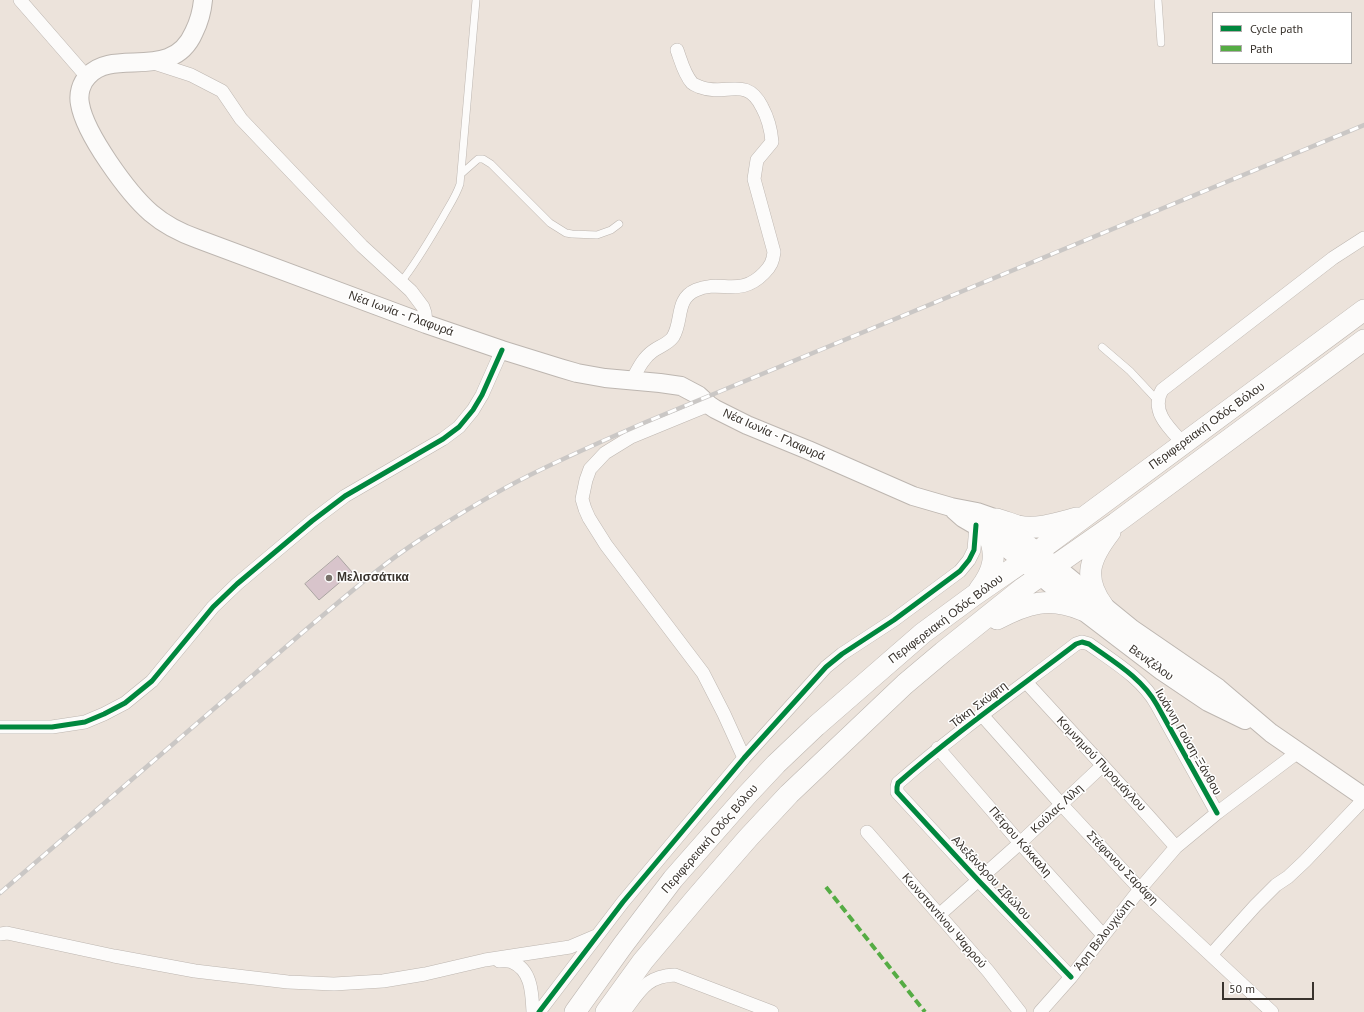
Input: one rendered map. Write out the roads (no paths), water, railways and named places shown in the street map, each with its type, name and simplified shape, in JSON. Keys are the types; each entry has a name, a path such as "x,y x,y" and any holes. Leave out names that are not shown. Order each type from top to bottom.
{"main road":[{"path":"87,77 91,72 101,67 172,57 183,49 192,36 202,9 203,0"},
{"name":"Νέα Ιωνία - Γλαφυρά","path":"87,77 82,87 80,105 87,124 105,157 127,188 142,205 159,220 188,235 426,324 502,350 577,373 605,378 681,386 698,395 709,405 747,426 808,450 913,496 951,507 977,512 987,525 1048,571"},
{"name":"Περιφερειακή Οδός Βόλου","path":"575,1012 673,879 724,820 776,764 816,726 923,633 1030,557 1364,310"},
{"name":"Περιφερειακή Οδός Βόλου","path":"606,1012 643,961 748,838 789,794 905,684 1023,588 1116,523 1364,340"},
{"path":"976,594 987,577 993,562 993,546 987,525 1035,527 1087,515"},
{"path":"1103,606 1092,587 1090,576 1091,568 1096,551 1116,523"},
{"name":"Βενιζέλου","path":"1048,571 1103,606 1138,634 1218,688 1271,733 1364,798"},
{"name":"Βενιζέλου","path":"1048,571 1082,610 1162,671 1208,702 1271,733"},
{"path":"958,640 1010,612 1037,603 1057,603 1082,610"}],"street":[{"path":"20,0 87,77"},
{"path":"632,380 644,360 655,350 667,343 673,336 677,329 680,309 686,297 703,287 742,287 751,284 759,279 773,261 774,252 754,179 756,160 772,142 772,133 768,118 758,98 748,90 707,90 694,85 685,72 677,50"},
{"path":"149,61 191,75 222,91 241,119 299,178 362,246 411,291 423,307 426,324"},
{"path":"1183,443 1160,414 1158,401 1162,390 1199,363 1333,258 1364,238"},
{"path":"0,727 52,727 85,722 125,703 152,681 213,607 237,584 312,522 345,496 443,439 459,427 473,410 482,395 502,350"},
{"path":"709,405 631,437 605,453 590,469 582,499 589,518 610,550 703,672 744,758"},
{"path":"540,1012 623,902 744,758 821,673 835,659 894,620 960,570 969,560 987,525"},
{"name":"Τάκη Σκύφτη","path":"897,792 898,783 938,748 981,714 1076,644 1082,642"},
{"name":"Ιωάννη Γούση-Ξάνθου","path":"1082,642 1089,644 1136,679 1148,691 1217,813"},
{"name":"Κομνημού Πυρομάγλου","path":"1026,682 1176,847"},
{"name":"Στέφανου Σαράφη","path":"981,714 1061,804 1140,889 1272,1012"},
{"name":"Πέτρου Κόκκαλη","path":"938,748 1020,843 1103,934"},
{"name":"Άρη Βελουχιώτη","path":"1040,1012 1071,977 1103,934 1176,847 1217,813 1298,752"},
{"name":"Κούλας Λίλη","path":"938,915 1020,843 1102,766"},
{"name":"Αλεξάνδρου Σβώλου","path":"897,792 978,880 1071,977"},
{"path":"1211,955 1255,906 1276,885 1288,877 1305,861 1364,798"},
{"name":"Κωνσταντίνου Ψαρρού","path":"867,832 988,971 1020,1012"},
{"path":"0,934 7,933 114,956 195,971 288,982 334,984 383,981 425,974 485,960 570,947 599,935"},
{"path":"485,960 511,961 521,968 528,978 532,991 533,1012"},
{"path":"624,1012 645,985 664,975 675,975 684,978 772,1012"}],"lane":[{"path":"401,282 410,271 458,191 461,174 476,0"},
{"path":"1158,0 1161,43"},
{"path":"461,174 478,159 491,164 550,223 566,233 596,235 611,230 619,224"},
{"path":"1102,347 1130,371 1158,401"}],"railway":[{"path":"0,893 309,627 364,582 421,539 516,482 646,422 1364,125"}],"place":[{"name":"Μελισσάτικα","path":"329,578"}]}
